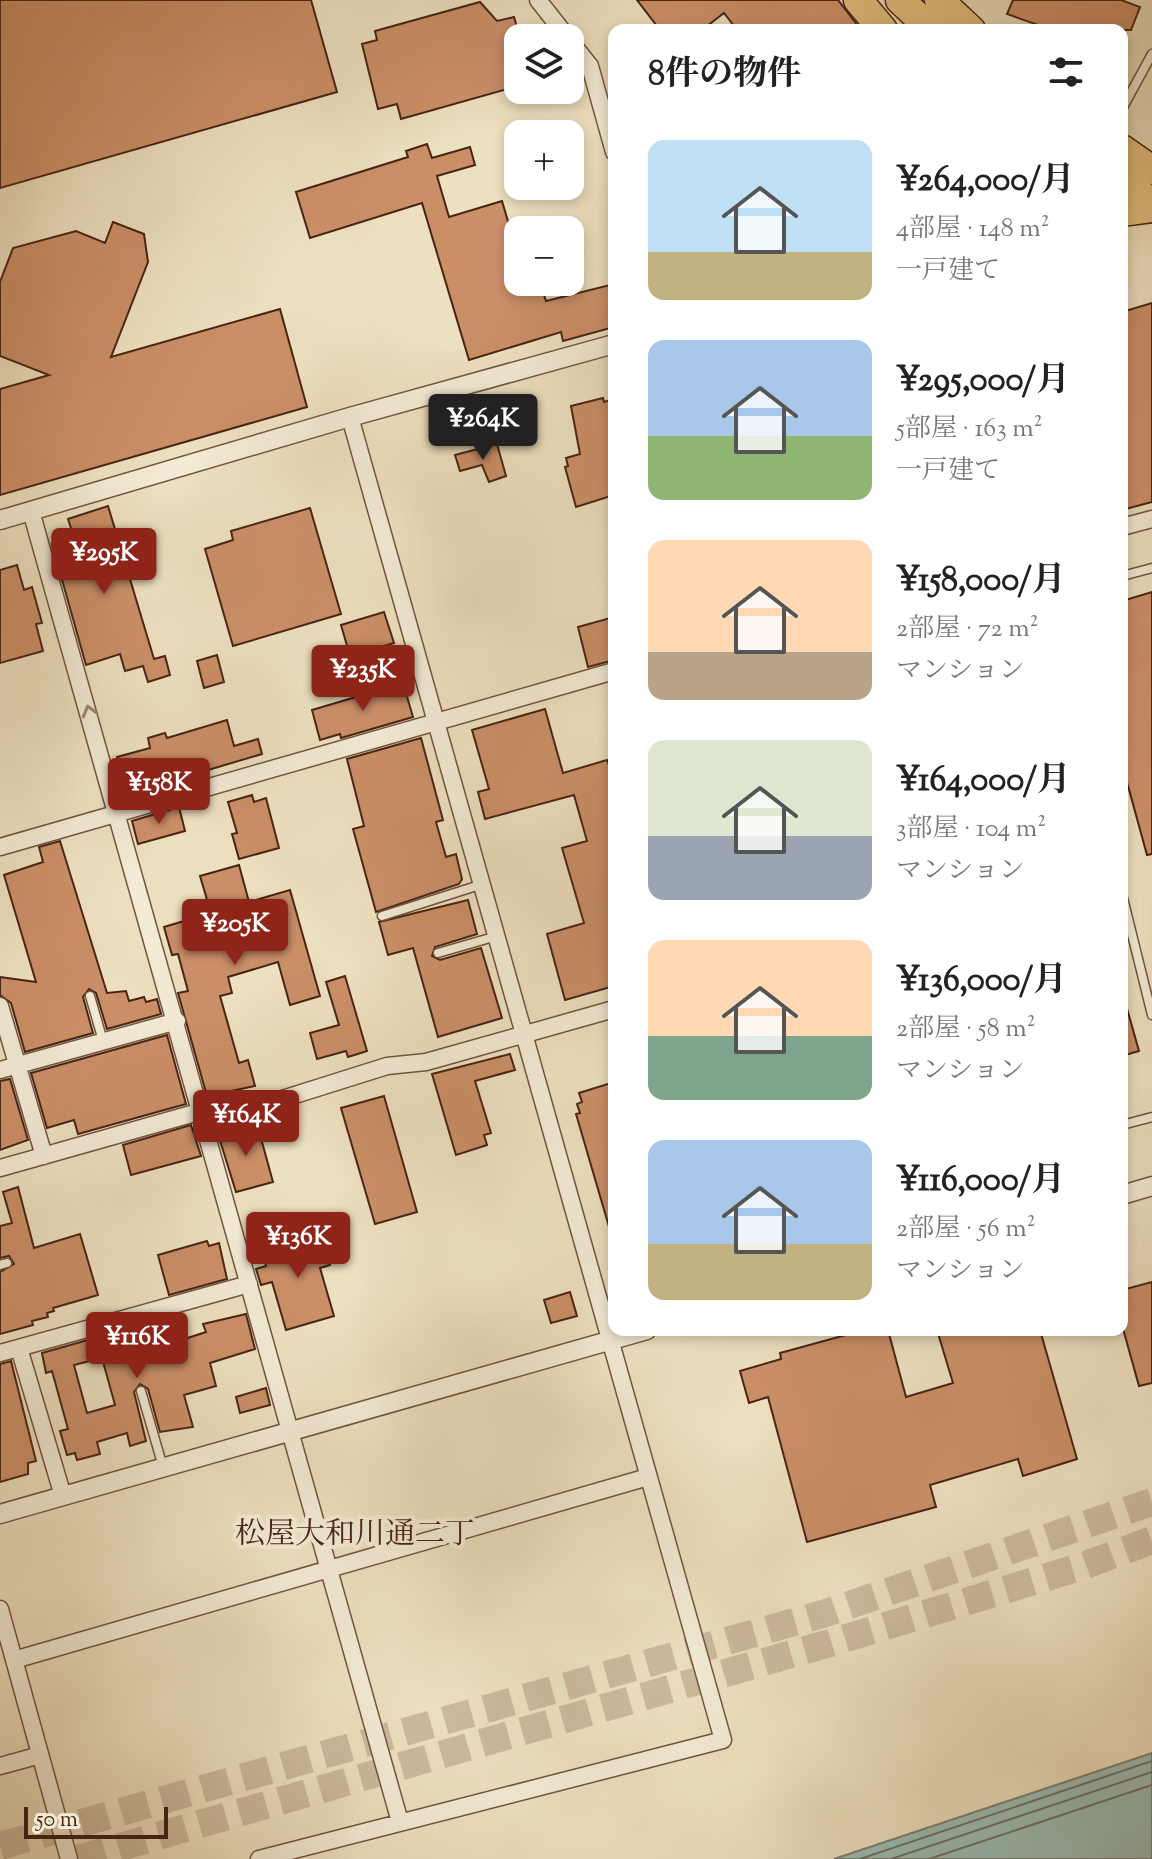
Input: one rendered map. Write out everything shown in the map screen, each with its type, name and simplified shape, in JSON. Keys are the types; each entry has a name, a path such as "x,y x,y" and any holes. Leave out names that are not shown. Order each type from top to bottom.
{"highway":[{"path":"858,0 878,24"},
{"path":"900,0 926,24"},
{"path":"939,0 965,24"},
{"path":"1128,153 1152,171"},
{"path":"1128,186 1152,202"},
{"path":"1128,211 1152,208"}],"street":[{"path":"538,0 557,24"},
{"path":"916,0 940,24"},
{"path":"584,58 590,66 608,130"},
{"path":"1128,161 1152,171"},
{"path":"0,520 350,417 608,346"},
{"path":"350,417 608,1333"},
{"path":"31,511 119,813 288,1430 400,1822"},
{"path":"1128,525 1152,519"},
{"path":"0,847 608,673"},
{"path":"0,1006 44,1156"},
{"path":"0,1168 204,1117 387,1066 426,1062 608,1011"},
{"path":"0,1070 177,1021"},
{"path":"1128,1193 1152,1186"},
{"path":"0,1353 249,1284"},
{"path":"259,1859 723,1740 609,1336"},
{"path":"0,1514 625,1336"},
{"path":"19,1348 63,1496"},
{"path":"14,1660 648,1477"},
{"path":"0,1609 69,1859"},
{"path":"0,1766 40,1755"}],"lane":[{"path":"1128,98 1152,54"},
{"path":"1128,574 1152,568"},
{"path":"382,916 483,884"},
{"path":"1128,918 1152,1015"},
{"path":"438,953 497,936"},
{"path":"90,996 103,1041"},
{"path":"1128,1123 1152,1117"},
{"path":"141,1391 163,1467"}],"water":[{"path":"1152,1753 1152,1859 834,1859"}],"building":[{"path":"0,0 311,0 337,92 0,188"},
{"path":"637,0 838,0 856,24 732,24 724,13 710,24 655,24"},
{"path":"1013,0 1121,0 1140,7 1131,30 1128,30 1128,24 1035,24 1007,14"},
{"path":"480,2 497,21 514,17 516,24 504,24 504,90 401,119 397,104 378,109 362,44 377,40 375,31"},
{"path":"427,144 432,158 470,147 475,165 437,176 449,217 502,201 506,216 504,216 504,296 544,296 546,301 584,296 584,292 608,286 608,329 563,341 561,332 469,360 422,203 310,238 296,192 408,157 406,151"},
{"path":"113,222 144,234 148,262 111,357 280,309 307,407 0,495 0,389 49,375 0,356 0,282 13,248 76,231 105,243"},
{"path":"1152,303 1152,502 1128,508 1128,310"},
{"path":"603,398 604,402 608,401 608,497 576,507 565,467 568,466 566,458 580,454 571,406"},
{"path":"497,444 506,476 489,482 482,465 460,471 455,455"},
{"path":"108,506 154,659 165,656 170,675 148,682 143,666 125,671 120,654 86,665 52,544 74,537 68,519"},
{"path":"310,508 341,614 233,646 205,549 233,540 231,531"},
{"path":"17,565 24,590 32,587 42,623 36,624 43,651 0,663 0,570"},
{"path":"1152,592 1152,854 1147,855 1128,786 1128,599"},
{"path":"384,612 394,643 350,656 341,625"},
{"path":"608,619 608,662 588,667 578,627"},
{"path":"217,655 224,682 204,688 197,661"},
{"path":"403,683 413,717 341,738 340,734 320,740 312,710"},
{"path":"545,709 563,773 607,760 608,988 565,1000 547,934 584,923 562,848 587,841 574,795 485,819 478,792 489,789 472,730"},
{"path":"227,720 234,746 258,739 262,754 171,781 173,786 129,799 117,757 150,748 148,738 165,733 167,738"},
{"path":"421,738 443,820 436,822 446,857 456,854 462,879 459,884 376,912 353,829 364,826 347,759"},
{"path":"252,795 254,802 266,798 279,848 239,859 232,834 237,833 228,802"},
{"path":"179,807 185,831 138,844 132,821"},
{"path":"60,841 107,993 126,991 129,1001 144,997 146,1002 157,999 161,1014 107,1029 96,993 89,989 83,997 93,1033 25,1052 11,1003 0,995 0,977 36,982 4,875 43,862 39,847"},
{"path":"239,865 249,902 290,890 320,996 290,1005 278,962 228,977 232,993 220,996 239,1063 248,1060 255,1086 207,1096 178,993 188,991 178,954 172,955 164,927 211,913 200,876"},
{"path":"468,900 477,934 435,947 432,956 440,960 481,948 502,1018 438,1037 413,948 388,955 379,922"},
{"path":"345,976 367,1051 348,1057 346,1051 317,1059 310,1033 339,1025 326,982"},
{"path":"1128,1012 1139,1051 1128,1054"},
{"path":"167,1035 186,1104 78,1134 74,1120 47,1128 31,1073"},
{"path":"510,1054 515,1070 475,1081 491,1133 484,1135 487,1145 456,1155 432,1074"},
{"path":"10,1079 28,1140 0,1150 0,1081"},
{"path":"608,1084 608,1223 576,1114 580,1113 577,1104 582,1102 579,1093"},
{"path":"384,1096 417,1212 375,1224 341,1108"},
{"path":"191,1125 201,1156 131,1175 123,1145"},
{"path":"250,1125 252,1132 259,1131 273,1182 236,1192 218,1134"},
{"path":"18,1187 34,1248 80,1234 98,1295 53,1308 54,1311 47,1313 48,1317 32,1321 33,1325 0,1334 0,1272 14,1264 9,1256 0,1258 0,1226 12,1223 3,1192"},
{"path":"321,1233 330,1265 320,1268 334,1316 286,1330 272,1282 261,1285 256,1269 266,1266 261,1250"},
{"path":"207,1241 209,1246 219,1243 227,1279 169,1295 158,1255"},
{"path":"1152,1282 1152,1383 1139,1386 1125,1336 1128,1336 1128,1288"},
{"path":"570,1292 577,1316 551,1323 544,1300"},
{"path":"246,1314 255,1349 210,1363 216,1386 184,1395 193,1427 160,1432 148,1389 140,1384 134,1392 146,1441 130,1446 127,1433 97,1442 100,1454 77,1460 75,1453 67,1455 60,1431 68,1429 52,1371 46,1373 42,1353 116,1332 118,1340 165,1328 169,1344 206,1332 203,1324","holes":["102,1358 115,1405 87,1413 74,1365"]},
{"path":"842,1336 890,1336 906,1397 953,1383 939,1336 1042,1336 1077,1459 1023,1476 1018,1459 930,1485 936,1507 807,1542 768,1397 749,1403 740,1371 781,1359 780,1353"},
{"path":"11,1361 36,1461 28,1463 28,1474 0,1482 0,1364"},
{"path":"266,1388 270,1405 240,1413 236,1397"}],"tunnel":[{"path":"0,1846 826,1613 1152,1502"},
{"path":"78,1859 830,1643 1083,1566 1152,1540"}],"district":[{"name":"松屋大和川通二丁","path":"355,1535"}]}
